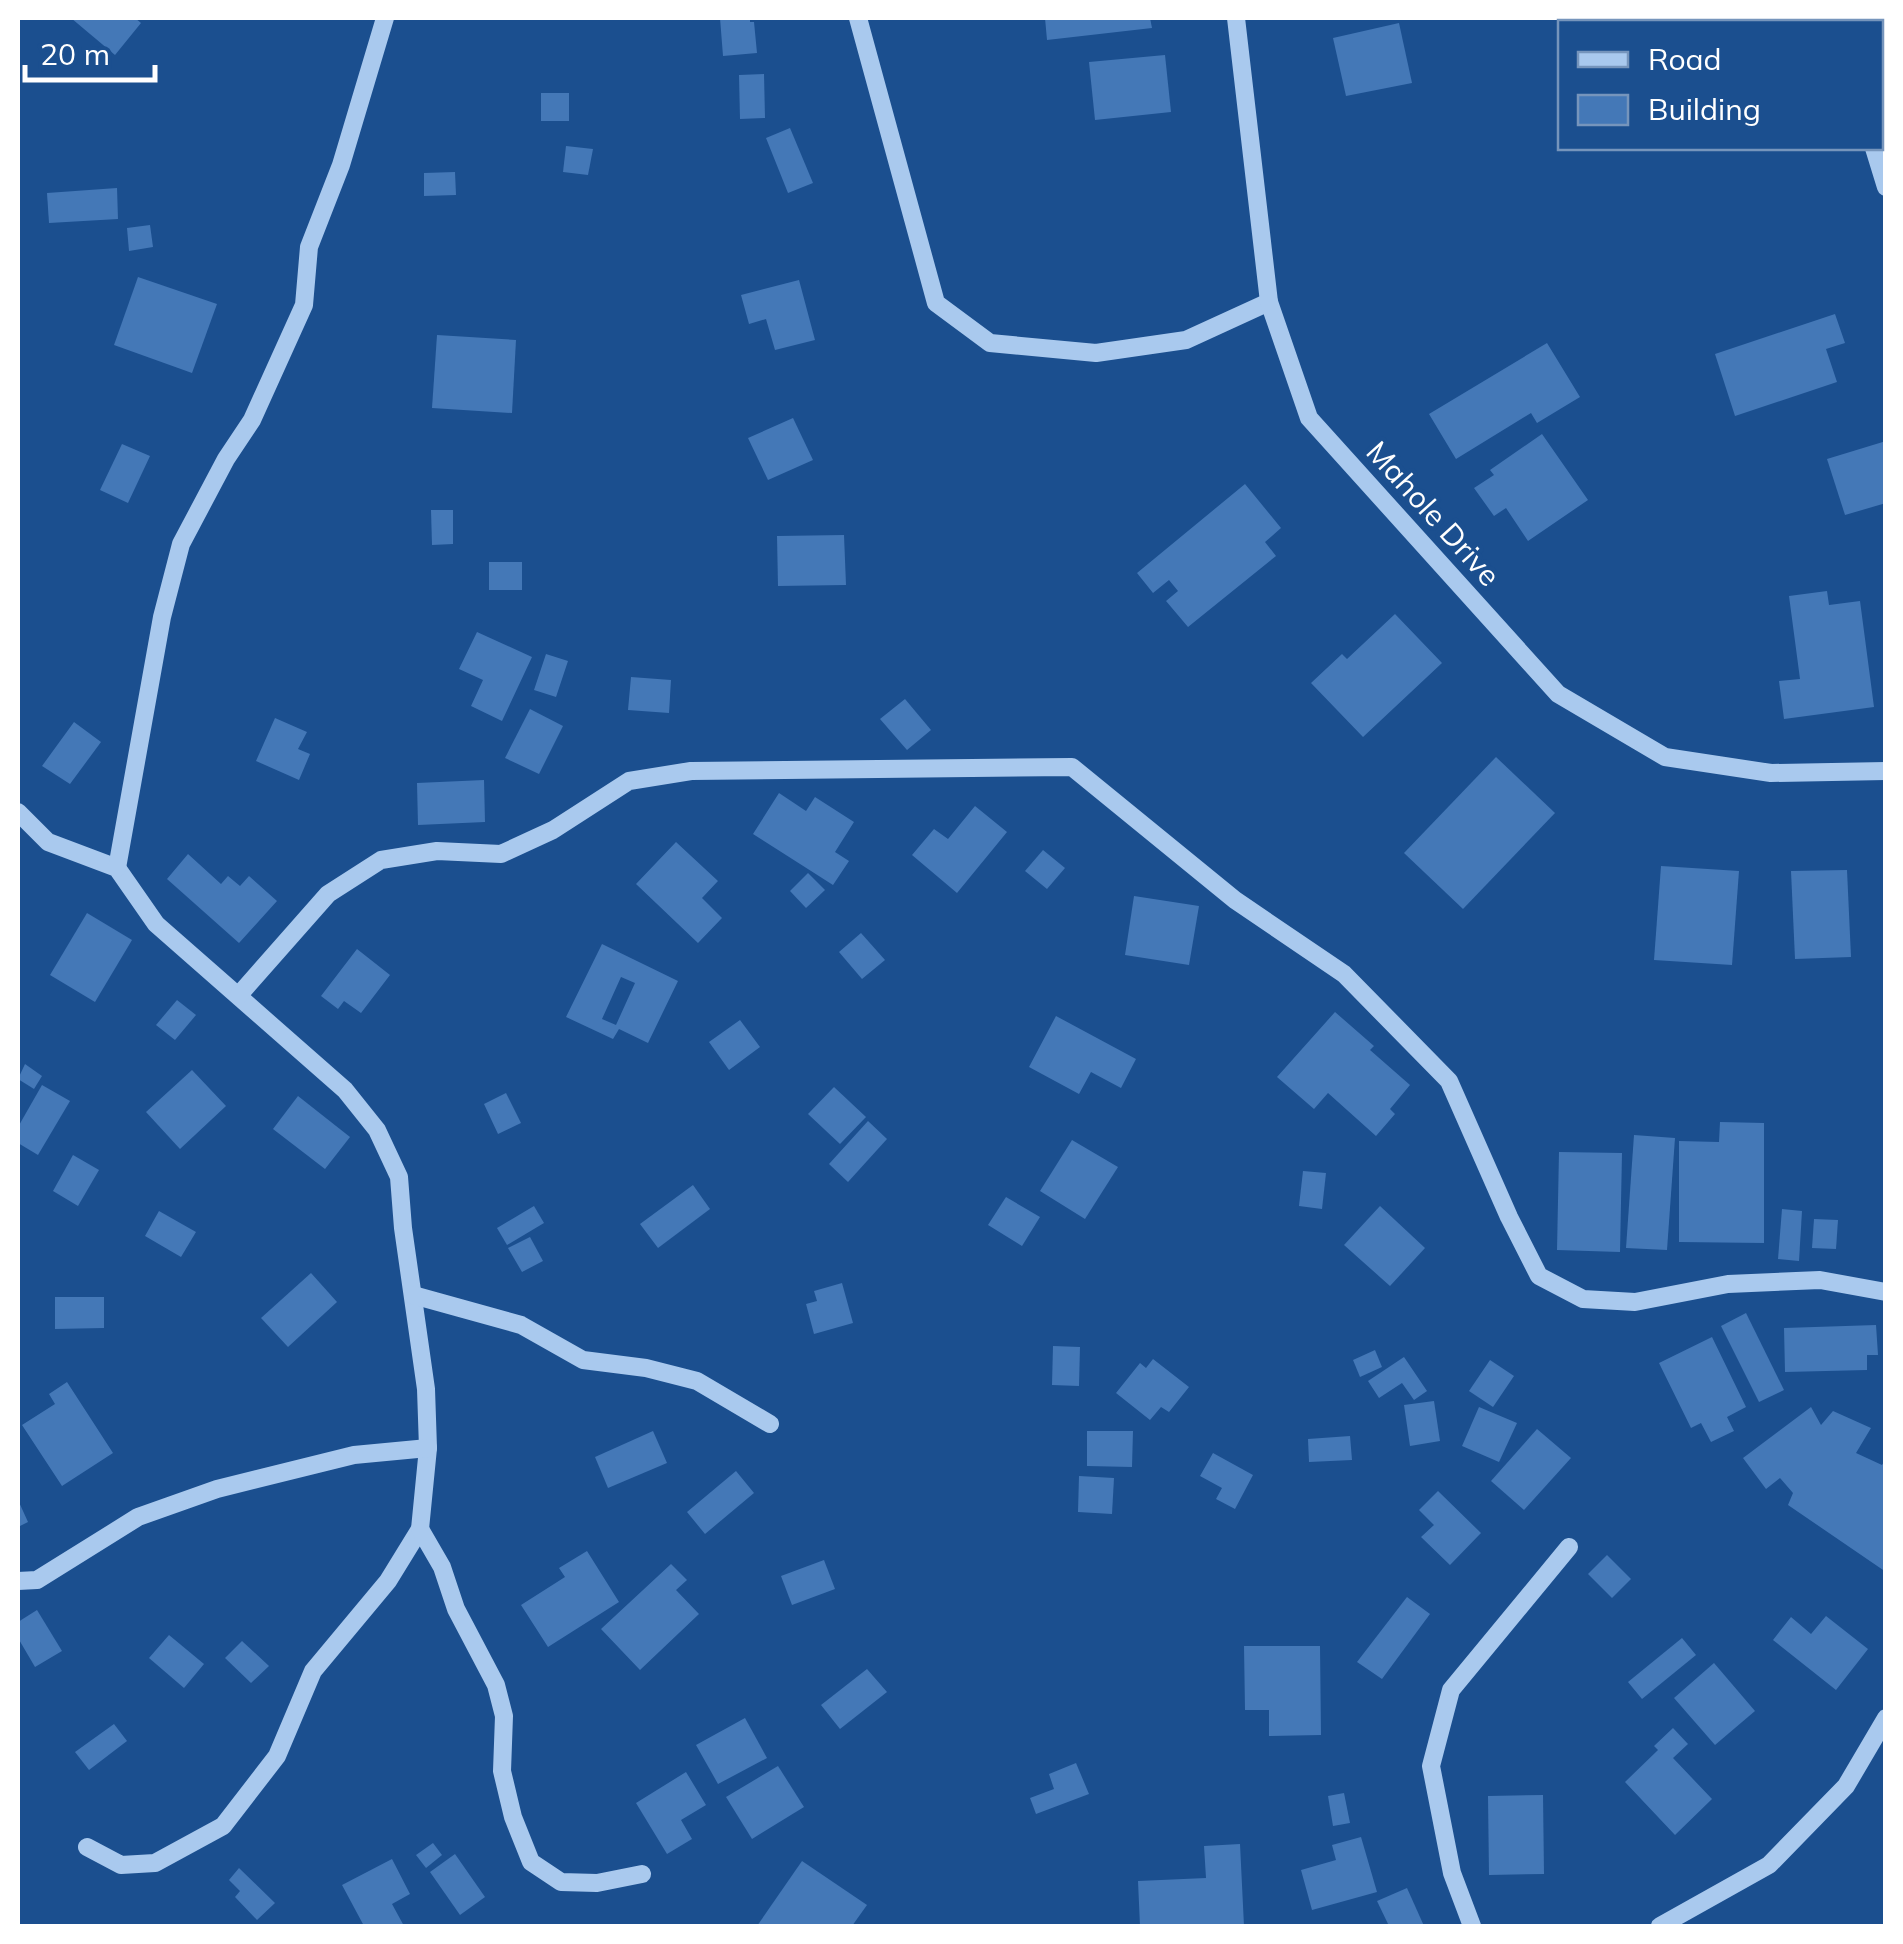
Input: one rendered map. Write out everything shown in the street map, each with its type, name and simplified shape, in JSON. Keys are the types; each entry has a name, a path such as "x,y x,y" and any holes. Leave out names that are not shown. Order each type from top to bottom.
{"street":[{"path":"117,868 162,617 181,544 226,459 252,420 304,305 309,247 340,165 386,18"},
{"path":"858,18 936,303 990,343 1096,353 1186,340 1270,302"},
{"name":"Mahole Drive","path":"1236,18 1270,302 1309,418 1558,694 1665,757 1771,773 1886,771"},
{"path":"1875,150 1886,187"},
{"path":"239,995 328,894 382,860 437,851 501,854 553,830 629,781 692,771 1072,767 1235,900 1344,974 1450,1081 1509,1217 1540,1276 1583,1299 1635,1302 1728,1284 1820,1280 1886,1292"},
{"path":"18,812 48,842 117,868 156,924 346,1090 377,1130 399,1176 426,1389 428,1448 420,1529 388,1581 313,1672 277,1756 223,1826 155,1863 121,1865 86,1847"},
{"path":"413,1294 520,1325 583,1360 646,1368 697,1381 770,1424"},
{"path":"18,1581 37,1580 138,1517 217,1489 354,1455 428,1448"},
{"path":"420,1529 442,1567 456,1609 496,1685 504,1716 502,1771 513,1817 531,1862 561,1882 597,1884 642,1874"},
{"path":"1472,1926 1452,1872 1431,1766 1451,1690 1569,1547"},
{"path":"1660,1926 1768,1864 1846,1786 1886,1718"}],"building":[{"path":"71,18 135,18 141,23 115,55"},
{"path":"720,18 750,18 754,22 757,53 723,56"},
{"path":"1045,18 1150,18 1152,28 1047,40"},
{"path":"1399,23 1412,83 1346,96 1333,38"},
{"path":"1165,55 1171,112 1095,120 1089,62"},
{"path":"764,74 765,118 740,119 739,75"},
{"path":"541,93 569,93 569,121 541,121"},
{"path":"790,128 813,183 788,193 766,138"},
{"path":"566,146 593,149 588,175 563,172"},
{"path":"455,172 456,195 424,196 424,173"},
{"path":"117,188 118,219 49,223 47,193"},
{"path":"150,225 153,247 129,251 127,228"},
{"path":"138,277 217,304 192,373 114,345"},
{"path":"799,280 815,340 775,350 766,319 749,324 741,295"},
{"path":"1835,314 1845,343 1826,349 1837,382 1735,416 1715,354"},
{"path":"437,335 516,340 512,413 432,408"},
{"path":"1547,343 1580,397 1537,423 1531,413 1456,459 1429,414"},
{"path":"793,418 813,460 768,480 748,438"},
{"path":"1542,434 1588,500 1528,541 1506,508 1494,516 1474,488 1494,475 1490,470"},
{"path":"1886,441 1886,503 1845,515 1827,459"},
{"path":"122,444 150,456 128,503 100,490"},
{"path":"1245,484 1281,528 1265,542 1276,556 1188,627 1166,601 1178,591 1169,580 1153,593 1137,573"},
{"path":"431,510 453,510 453,544 432,545"},
{"path":"844,535 846,585 778,586 777,536"},
{"path":"489,562 522,562 522,590 489,590"},
{"path":"1827,591 1829,605 1860,601 1874,707 1784,719 1779,681 1800,679 1789,596"},
{"path":"1395,614 1442,663 1363,737 1311,683 1342,654 1347,659"},
{"path":"477,632 532,657 502,721 471,706 483,680 459,669"},
{"path":"546,654 568,661 556,697 534,690"},
{"path":"631,677 671,680 669,713 628,710"},
{"path":"905,699 931,730 907,750 880,719"},
{"path":"530,709 563,726 539,774 505,758"},
{"path":"275,718 307,732 298,749 310,754 299,780 256,761"},
{"path":"74,722 101,742 70,784 42,766"},
{"path":"1496,757 1555,813 1463,909 1404,853"},
{"path":"484,780 485,822 418,825 417,783"},
{"path":"779,793 806,811 815,797 854,822 835,852 849,861 833,885 753,834"},
{"path":"975,806 1007,832 957,893 912,855 934,829 948,839"},
{"path":"676,842 718,881 702,898 722,918 698,943 636,884"},
{"path":"1043,850 1065,868 1047,889 1025,871"},
{"path":"188,854 221,884 228,876 240,886 249,876 277,901 239,943 167,879"},
{"path":"1661,866 1739,871 1732,965 1654,960"},
{"path":"1847,870 1851,957 1795,959 1791,871"},
{"path":"808,873 825,890 806,908 790,891"},
{"path":"1134,896 1199,906 1189,965 1125,955"},
{"path":"87,913 132,940 95,1002 50,975"},
{"path":"861,933 885,960 862,979 839,952"},
{"path":"602,944 678,981 648,1043 619,1029 613,1039 566,1017","holes":["621,977 635,983 616,1025 602,1019"]},
{"path":"357,949 390,975 361,1013 344,1001 338,1009 321,996"},
{"path":"177,1000 196,1015 175,1040 156,1025"},
{"path":"1335,1012 1410,1085 1390,1109 1395,1114 1376,1136 1328,1093 1314,1109 1277,1077"},
{"path":"1056,1016 1136,1059 1121,1088 1091,1072 1079,1094 1029,1067"},
{"path":"740,1020 760,1047 729,1070 709,1042"},
{"path":"25,1064 42,1076 34,1089 18,1079"},
{"path":"192,1070 226,1106 180,1149 146,1112"},
{"path":"42,1085 70,1101 38,1155 18,1143 18,1127"},
{"path":"834,1087 866,1117 840,1144 808,1114"},
{"path":"506,1093 521,1123 498,1134 484,1104"},
{"path":"298,1096 350,1137 325,1169 273,1129"},
{"path":"868,1121 887,1139 848,1182 829,1164"},
{"path":"1720,1122 1764,1123 1764,1243 1679,1242 1679,1141 1719,1142"},
{"path":"1634,1135 1675,1138 1667,1250 1626,1248"},
{"path":"1072,1140 1118,1167 1085,1219 1040,1191"},
{"path":"1559,1152 1622,1153 1620,1252 1557,1250"},
{"path":"73,1155 99,1170 78,1206 53,1191"},
{"path":"1303,1171 1326,1173 1322,1209 1299,1206"},
{"path":"693,1185 710,1209 658,1248 640,1224"},
{"path":"1006,1197 1040,1217 1022,1246 988,1225"},
{"path":"534,1206 544,1223 507,1245 497,1228"},
{"path":"1380,1206 1425,1248 1390,1286 1344,1245"},
{"path":"1782,1209 1802,1211 1799,1261 1778,1259"},
{"path":"159,1211 196,1232 181,1257 145,1236"},
{"path":"1814,1219 1838,1220 1836,1249 1812,1248"},
{"path":"530,1237 543,1261 522,1272 508,1248"},
{"path":"311,1273 337,1302 288,1347 261,1318"},
{"path":"842,1283 853,1323 814,1334 806,1304 817,1301 814,1291"},
{"path":"55,1297 104,1297 104,1328 55,1329"},
{"path":"1746,1313 1784,1390 1759,1402 1721,1326"},
{"path":"1876,1325 1878,1355 1867,1355 1867,1370 1785,1372 1784,1328"},
{"path":"1712,1337 1746,1407 1727,1417 1734,1431 1711,1442 1701,1423 1691,1428 1659,1363"},
{"path":"1053,1346 1080,1347 1079,1386 1052,1385"},
{"path":"1375,1350 1382,1367 1360,1377 1353,1360"},
{"path":"1404,1357 1427,1391 1414,1400 1402,1383 1379,1398 1368,1381"},
{"path":"1153,1359 1189,1387 1169,1412 1161,1407 1150,1420 1116,1393 1140,1363 1146,1368"},
{"path":"1490,1360 1514,1376 1493,1407 1469,1391"},
{"path":"67,1382 113,1453 62,1486 22,1425 55,1404 49,1394"},
{"path":"1434,1401 1440,1441 1410,1446 1404,1405"},
{"path":"1479,1407 1517,1423 1499,1462 1462,1446"},
{"path":"1811,1407 1821,1425 1833,1411 1871,1428 1856,1453 1882,1465 1886,1459 1886,1572 1788,1505 1793,1493 1780,1478 1766,1489 1743,1458"},
{"path":"1537,1429 1571,1458 1524,1510 1491,1481"},
{"path":"653,1431 667,1463 608,1488 595,1457"},
{"path":"1087,1431 1133,1431 1132,1467 1087,1466"},
{"path":"1350,1436 1352,1460 1309,1462 1308,1439"},
{"path":"1213,1453 1253,1475 1235,1509 1216,1499 1222,1488 1200,1476"},
{"path":"736,1471 754,1493 705,1534 687,1512"},
{"path":"1079,1476 1114,1478 1112,1514 1078,1512"},
{"path":"1438,1491 1481,1533 1450,1565 1421,1537 1434,1525 1419,1510"},
{"path":"18,1500 28,1522 18,1527"},
{"path":"587,1551 619,1602 548,1647 521,1605 565,1577 559,1568"},
{"path":"1607,1555 1631,1579 1612,1598 1588,1574"},
{"path":"824,1560 835,1589 792,1605 781,1576"},
{"path":"671,1564 687,1580 676,1590 699,1614 640,1670 601,1629"},
{"path":"1407,1597 1430,1614 1382,1679 1357,1662"},
{"path":"37,1610 62,1651 35,1667 18,1638 18,1622"},
{"path":"1826,1616 1868,1649 1836,1690 1773,1640 1791,1617 1811,1634"},
{"path":"169,1635 204,1664 184,1688 149,1658"},
{"path":"1682,1638 1696,1655 1642,1699 1628,1682"},
{"path":"242,1641 269,1666 251,1683 225,1658"},
{"path":"1244,1646 1320,1646 1321,1735 1269,1736 1269,1710 1245,1710"},
{"path":"1714,1663 1755,1711 1715,1745 1674,1698"},
{"path":"867,1669 887,1692 840,1729 821,1705"},
{"path":"745,1718 767,1758 718,1784 696,1745"},
{"path":"114,1724 127,1741 89,1770 75,1752"},
{"path":"1673,1728 1688,1744 1673,1758 1712,1799 1675,1835 1625,1782 1658,1750 1654,1746"},
{"path":"1076,1763 1089,1794 1036,1814 1030,1798 1054,1789 1049,1774"},
{"path":"778,1766 804,1807 752,1839 726,1797"},
{"path":"686,1772 706,1805 681,1820 692,1839 667,1854 636,1803"},
{"path":"1344,1793 1350,1823 1333,1826 1328,1796"},
{"path":"1543,1795 1544,1874 1489,1875 1488,1796"},
{"path":"1361,1837 1377,1892 1312,1910 1301,1870 1336,1860 1332,1845"},
{"path":"433,1843 442,1855 426,1868 416,1855"},
{"path":"1240,1844 1244,1926 1140,1926 1138,1881 1206,1878 1204,1846"},
{"path":"455,1854 485,1897 460,1915 430,1872"},
{"path":"392,1859 410,1894 392,1904 404,1926 364,1926 342,1885"},
{"path":"802,1861 867,1905 852,1926 757,1926"},
{"path":"239,1868 275,1903 257,1920 235,1897 240,1891 229,1880"},
{"path":"1407,1888 1424,1926 1389,1926 1377,1901"}]}
